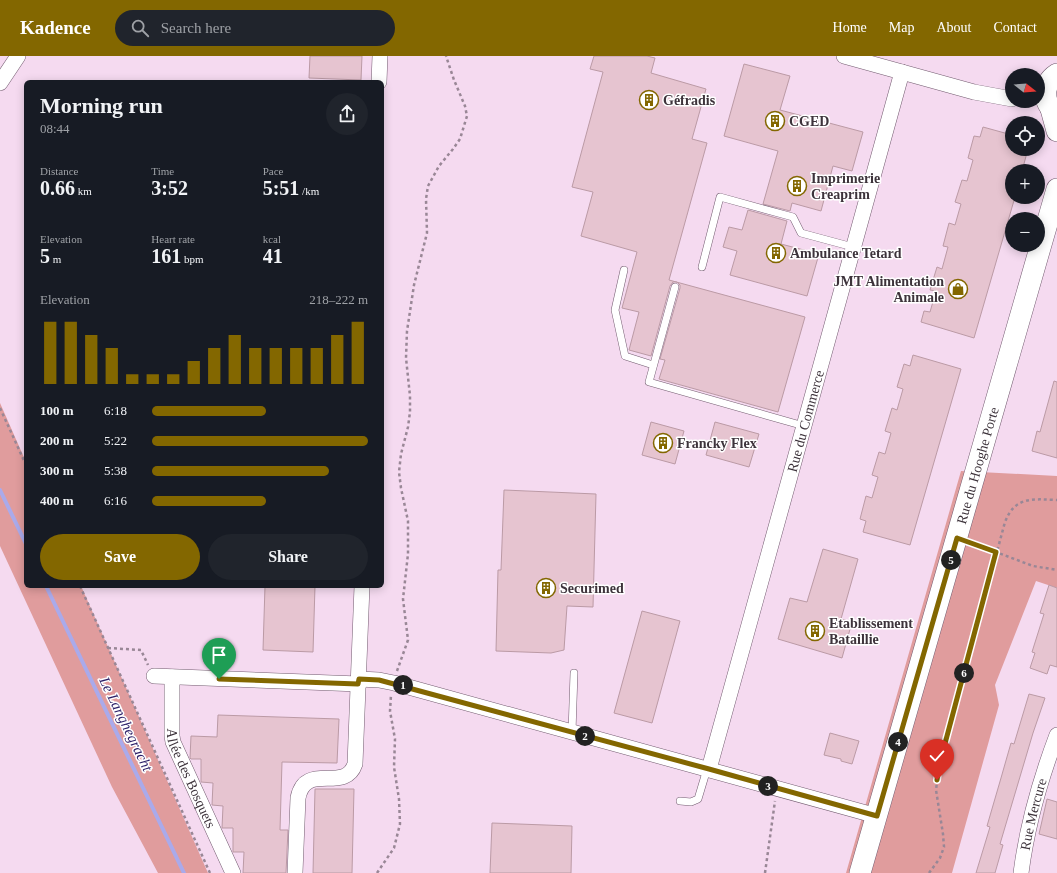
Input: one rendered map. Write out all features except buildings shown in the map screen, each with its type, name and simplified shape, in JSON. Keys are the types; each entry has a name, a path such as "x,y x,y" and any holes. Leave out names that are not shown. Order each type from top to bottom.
{"street":[{"path":"0,83 18,56"},
{"path":"379,80 380,56"},
{"path":"844,56 974,92 1005,98"},
{"name":"Rue du Commerce","path":"708,769 902,72"},
{"path":"1048,81 1046,101 1057,131"},
{"path":"995,96 1005,95"},
{"name":"Rue du Hooghe Porte","path":"863,872 877,816 1056,193 1057,174"},
{"path":"296,873 298,798 300,790 304,783 311,780 337,778 346,775 352,770 355,764 362,588"},
{"path":"154,676 359,681 379,680 877,816"},
{"name":"Allée des Bosquets","path":"172,677 173,742 233,873"},
{"name":"Rue Mercure","path":"1021,873 1036,797 1056,743"}],"lane":[{"path":"702,267 720,196 793,217 801,233 853,247"},
{"path":"624,270 615,310 625,356 653,365"},
{"path":"675,287 649,382 804,426"},
{"path":"572,732 574,674"},
{"path":"680,801 691,802 698,799 708,769"}],"path":[{"path":"377,873 394,848 400,824 399,799 394,767 395,739 390,706 394,683 408,640 403,599 408,554 408,521 399,472 401,454 408,427 410,407 406,358 407,331 414,285 426,233 426,192 435,172 460,139 467,116 465,106 456,86 446,56"},
{"path":"0,408 24,461"},
{"path":"929,873 940,858 944,847 936,790 939,766 1005,522 1012,509 1024,500 1057,500"},
{"path":"957,538 1033,566 1057,570"},
{"path":"81,588 210,873"},
{"path":"108,648 141,650 154,676"},
{"path":"764,873 776,788"}],"shaded area":[{"path":"0,403 24,457 24,588 82,588 208,873 158,873 112,787 0,546"},
{"path":"961,471 1057,476 1057,588 1036,581 995,685 999,705 952,873 846,873"}],"waterway":[{"name":"Le Langhegracht","path":"0,490 24,540"},
{"name":"Le Langhegracht","path":"47,588 184,873"}],"place":[{"name":"Géfradis","path":"649,100"},
{"name":"CGED","path":"775,121"},
{"name":"Imprimerie Creaprim","path":"797,186"},
{"name":"Ambulance Tetard","path":"776,253"},
{"name":"JMT Alimentation Animale","path":"958,289"},
{"name":"Francky Flex","path":"663,443"},
{"name":"Securimed","path":"546,588"},
{"name":"Etablissement Bataillie","path":"815,631"}],"route":[{"path":"219,679 358,684 359,679 379,680 394,683 877,816 957,538 996,552 939,766 937,780"}]}
